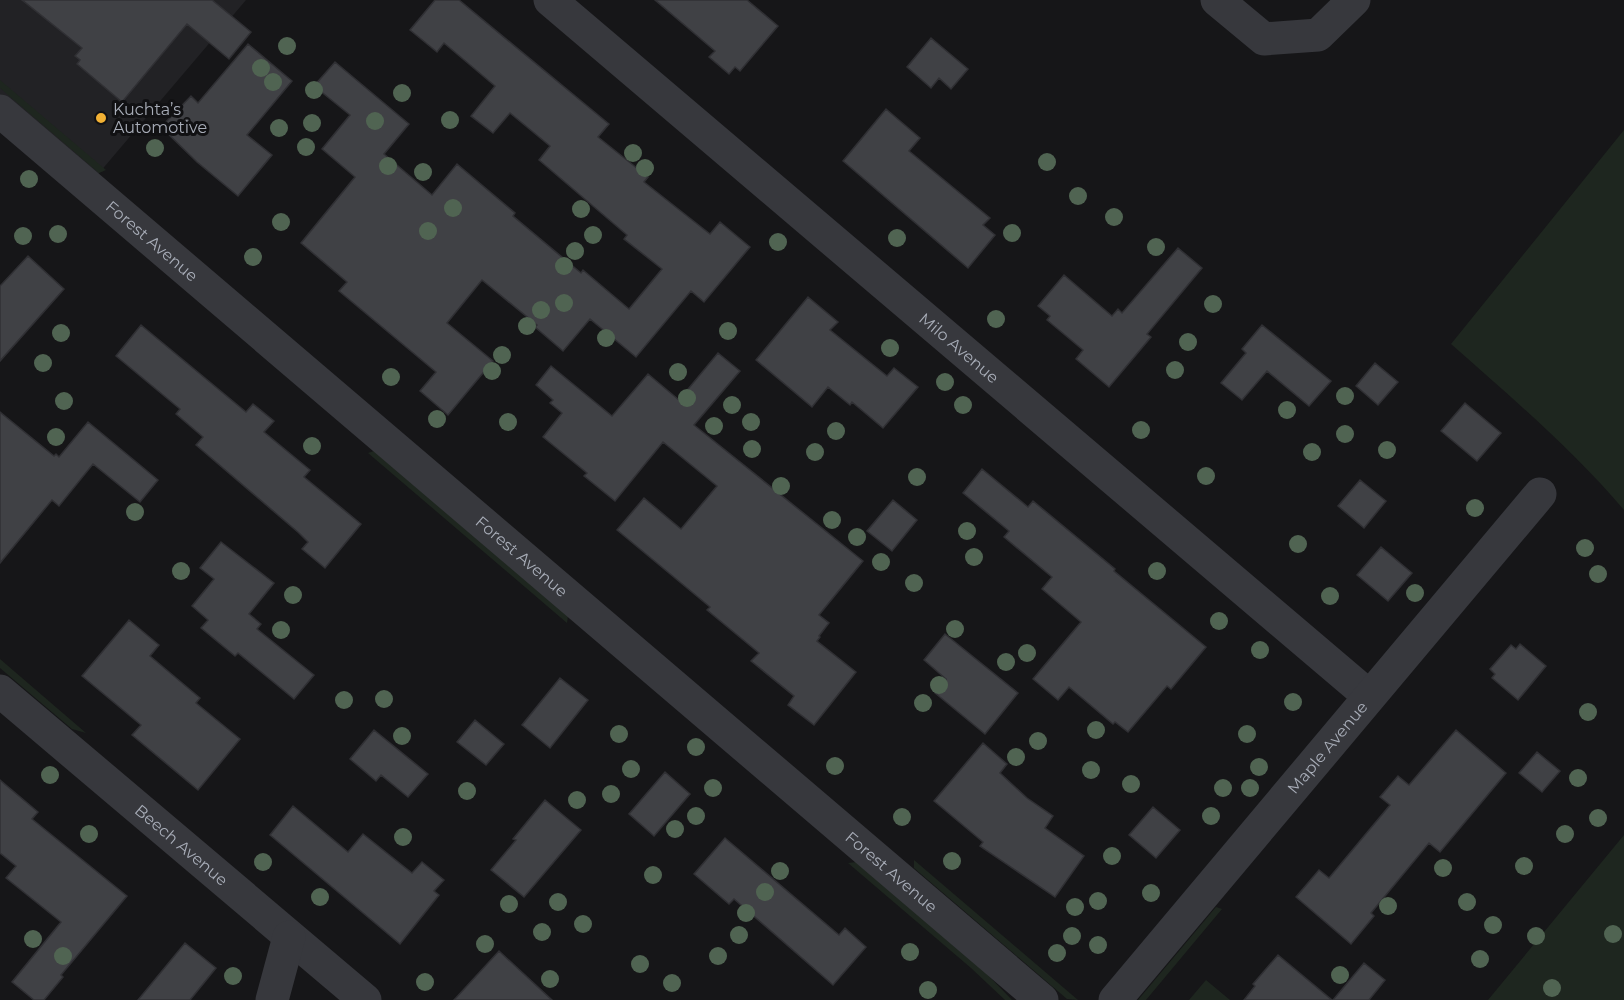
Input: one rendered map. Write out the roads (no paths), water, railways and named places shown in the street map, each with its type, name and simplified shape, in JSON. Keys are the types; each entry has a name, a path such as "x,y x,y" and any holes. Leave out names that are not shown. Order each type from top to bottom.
{"street":[{"name":"Milo Avenue","path":"550,0 1369,696"},
{"path":"1217,0 1264,39 1318,34 1354,0"},
{"name":"Forest Avenue","path":"0,111 1042,1000"},
{"name":"Maple Avenue","path":"1115,1000 1540,494"},
{"name":"Beech Avenue","path":"0,691 364,1000"},
{"path":"272,1000 290,937"}],"place":[{"name":"Kuchta’s Automotive","path":"101,118"}]}
